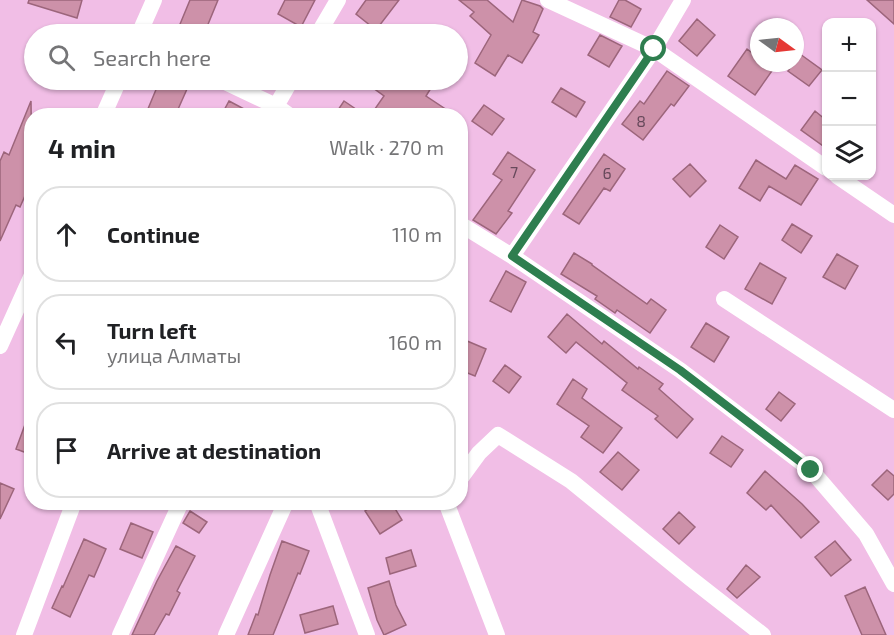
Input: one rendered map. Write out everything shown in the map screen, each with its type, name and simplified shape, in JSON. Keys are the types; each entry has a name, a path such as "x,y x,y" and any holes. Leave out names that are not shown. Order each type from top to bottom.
{"street":[{"path":"143,24 154,0"},
{"path":"324,24 338,0"},
{"path":"548,0 654,49 822,165"},
{"path":"512,256 654,49 683,0"},
{"path":"107,108 115,90"},
{"path":"238,90 268,108"},
{"path":"275,108 285,90"},
{"path":"843,180 894,215"},
{"path":"468,229 512,256 680,370 811,470 866,534 894,584"},
{"path":"0,346 24,293"},
{"path":"724,299 894,410"},
{"path":"468,468 479,453 498,435 571,481 764,635"},
{"path":"24,635 71,510"},
{"path":"120,635 177,510"},
{"path":"226,635 282,510"},
{"path":"320,510 367,635"},
{"path":"449,510 497,635"}],"building":[{"path":"29,0 82,0 77,18 28,3"},
{"path":"190,0 218,0 208,24 180,24"},
{"path":"285,0 315,0 303,24 296,24 278,14"},
{"path":"366,0 399,0 381,24 368,24 356,14"},
{"path":"459,0 487,0 513,22 522,0 543,9 533,32 539,35 522,63 508,55 495,76 475,63 491,35 470,16 474,12"},
{"path":"619,0 625,0 641,9 631,27 610,17"},
{"path":"867,0 894,0 894,24"},
{"path":"697,19 715,35 697,56 679,41"},
{"path":"600,35 622,46 609,67 588,55"},
{"path":"747,49 750,51 750,72 771,72 755,95 728,76"},
{"path":"804,57 822,70 809,86 789,72 804,72"},
{"path":"667,71 689,86 674,106 671,104 643,140 622,124 640,101 644,104"},
{"path":"561,88 585,102 576,117 552,102"},
{"path":"156,90 187,90 179,108 148,108"},
{"path":"376,90 430,90 426,96 444,108 376,108 384,96"},
{"path":"229,101 242,108 225,108"},
{"path":"344,101 354,108 339,108"},
{"path":"484,105 504,119 492,135 472,121"},
{"path":"815,111 822,117 822,145 801,130"},
{"path":"24,118 24,198 20,207 16,205 0,241 0,161 4,152 9,155"},
{"path":"508,152 535,170 508,211 512,213 496,234 473,220 502,180 493,174"},
{"path":"604,154 625,169 610,191 604,188 579,224 563,214"},
{"path":"756,160 786,179 795,165 818,179 801,205 769,186 760,201 739,188"},
{"path":"690,164 706,181 690,197 673,179"},
{"path":"792,224 812,236 801,253 782,240"},
{"path":"720,225 738,237 724,259 706,247"},
{"path":"574,253 647,304 651,299 666,310 650,333 617,310 615,313 595,299 597,296 561,274"},
{"path":"837,254 858,266 845,289 823,277"},
{"path":"760,263 786,278 772,304 745,289"},
{"path":"506,271 526,282 511,312 490,301"},
{"path":"567,314 602,344 604,341 638,369 639,367 663,384 659,389 693,419 677,438 655,419 658,416 622,390 627,383 576,342 566,353 548,337"},
{"path":"706,323 729,337 714,362 691,347"},
{"path":"468,341 486,349 475,376 468,373"},
{"path":"505,365 521,377 509,393 493,381"},
{"path":"573,379 587,389 582,398 622,428 603,453 581,437 589,426 557,404"},
{"path":"779,392 795,404 781,421 766,409"},
{"path":"24,427 24,452 16,449"},
{"path":"722,436 743,450 731,467 710,453"},
{"path":"618,452 639,470 622,490 600,472"},
{"path":"887,470 894,476 894,494 888,500 872,485"},
{"path":"765,471 819,522 801,538 771,505 766,510 747,493"},
{"path":"0,483 14,489 0,519"},
{"path":"396,510 402,520 380,534 365,511"},
{"path":"190,511 207,522 199,533 183,523"},
{"path":"679,512 695,527 679,544 663,529"},
{"path":"131,523 153,532 142,558 120,549"},
{"path":"84,539 106,549 94,577 89,575 70,617 52,608"},
{"path":"282,541 309,551 273,635 248,635 256,614 258,615"},
{"path":"835,541 851,560 831,576 815,557"},
{"path":"176,546 195,556 177,591 180,593 169,615 166,614 154,635 132,635 157,581"},
{"path":"411,550 416,566 390,574 386,558"},
{"path":"746,565 760,577 737,598 727,589"},
{"path":"389,581 396,605 406,625 384,635 368,588"},
{"path":"865,587 886,635 862,635 845,596"},
{"path":"333,606 338,624 305,633 300,615"}],"route":[{"path":"654,49 512,256 680,370 811,470"}]}
